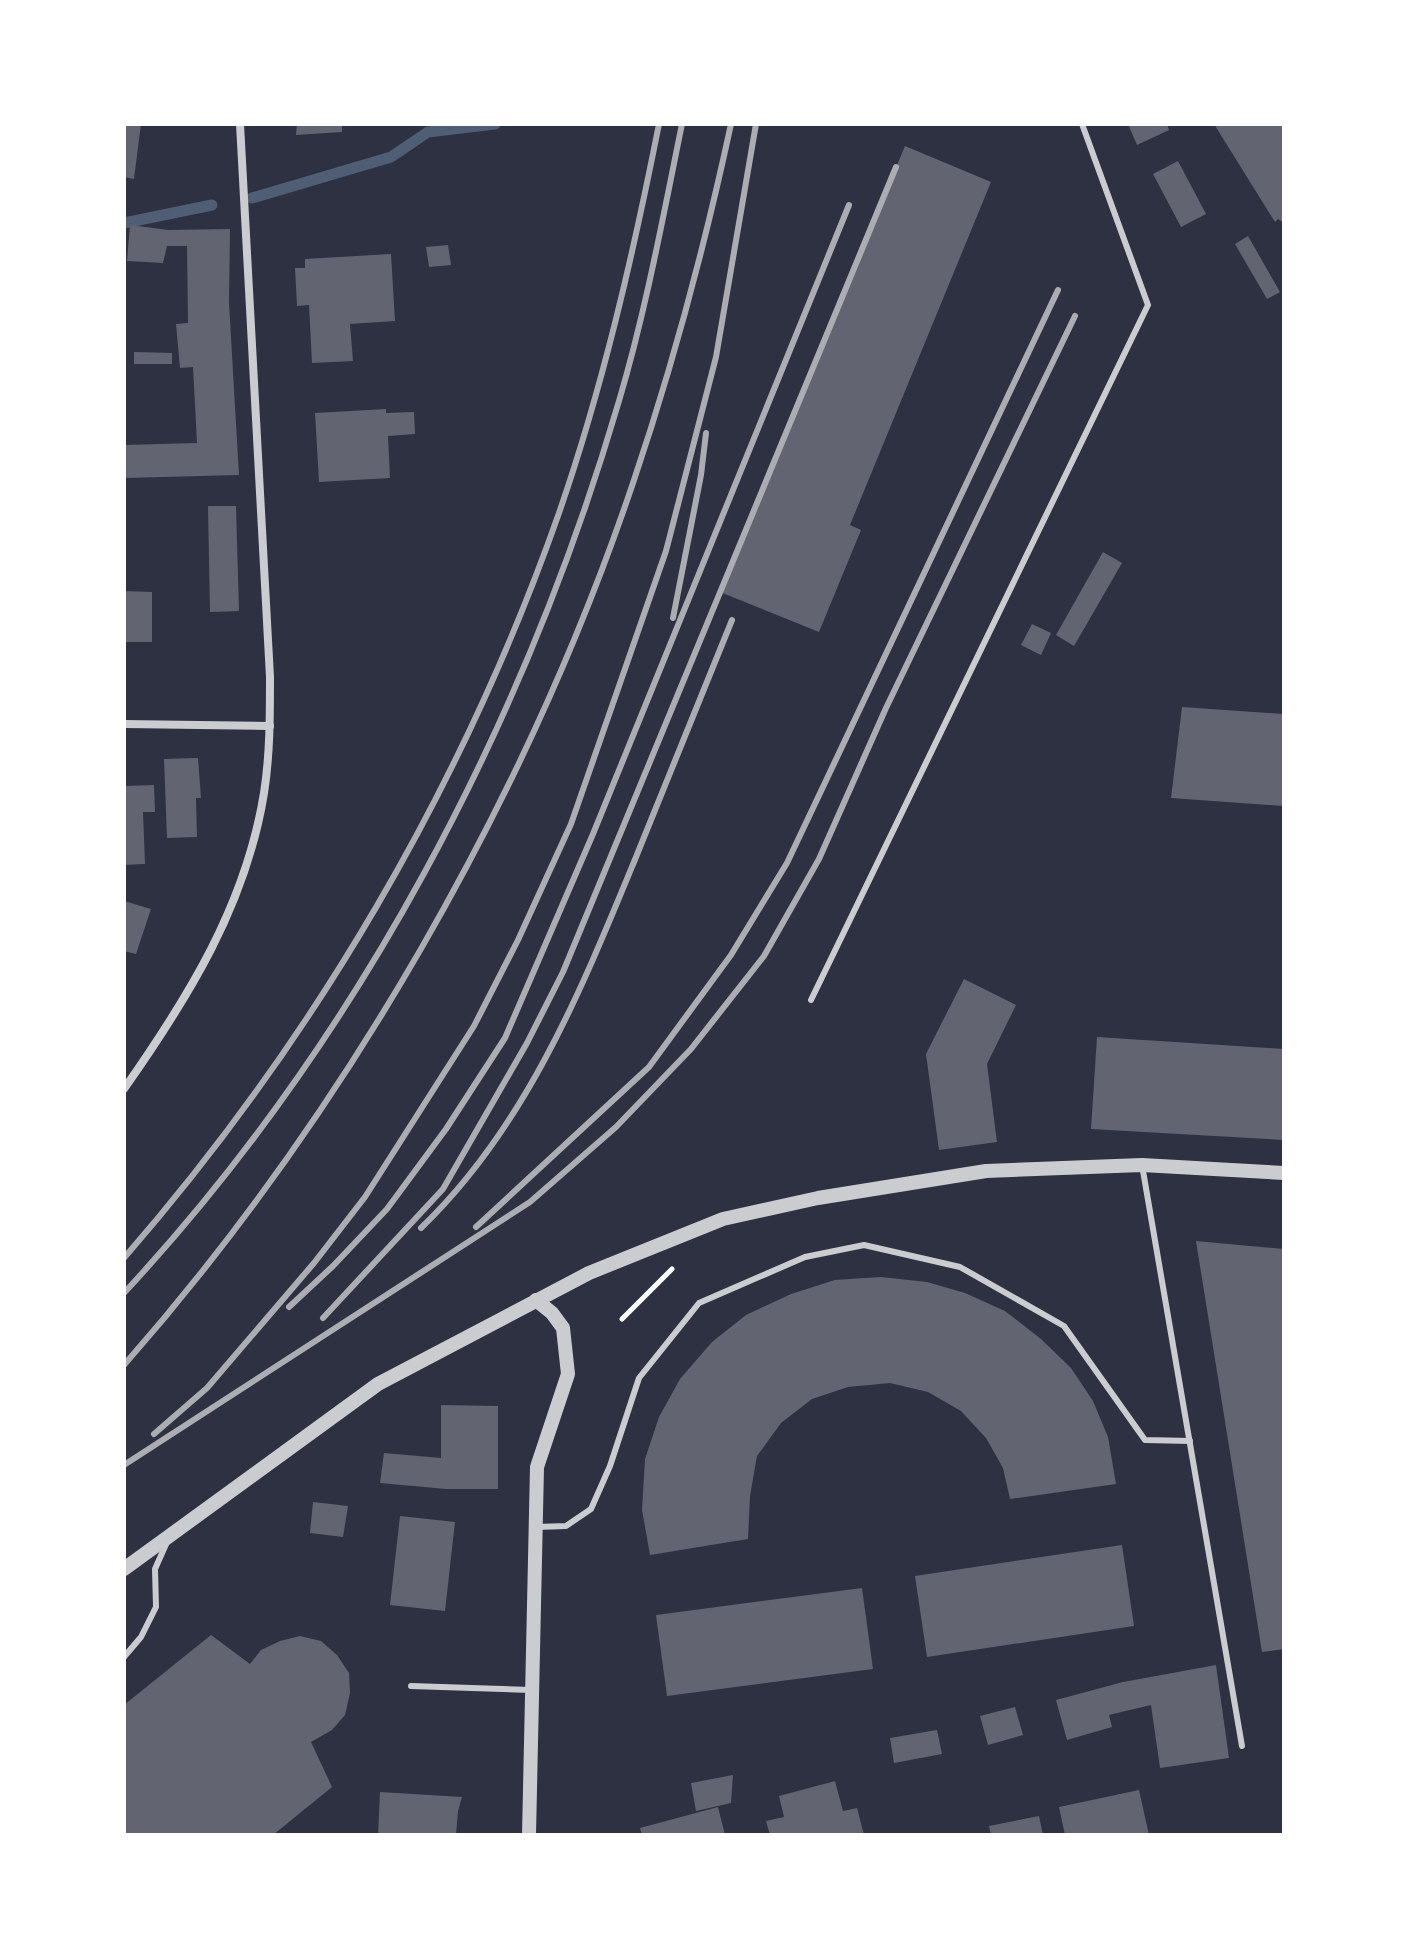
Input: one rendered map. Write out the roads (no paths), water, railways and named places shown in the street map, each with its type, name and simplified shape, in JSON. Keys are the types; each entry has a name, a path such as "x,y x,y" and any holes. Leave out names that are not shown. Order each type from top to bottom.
{"street":[{"path":"124,1089 190,991 208,958 242,882 264,792 270,726 262,498 240,124"},
{"path":"124,724 270,726"},
{"path":"124,1569 378,1384 589,1273 710,1224 818,1198 986,1171 1142,1165 1284,1173"},
{"path":"529,1835 537,1467 568,1374 563,1328 552,1313 536,1300"}],"lane":[{"path":"811,1000 1148,305 1082,124"},
{"path":"1142,1165 1242,1746"},
{"path":"534,1527 566,1526 591,1509 610,1466 639,1378 699,1303 805,1257 864,1245 960,1267 1064,1326 1145,1440 1190,1441"},
{"path":"124,1657 141,1637 156,1607 155,1569 169,1535"},
{"path":"411,1686 533,1690"}],"waterway":[{"path":"252,198 391,157 428,132 495,124"},
{"path":"124,223 212,205"}],"railway":[{"path":"124,1258 193,1175 259,1088 320,998 377,906 477,714 521,614 559,513 590,417 616,320 659,124"},
{"path":"124,1293 208,1196 286,1094 358,987 423,876 482,761 534,643 580,523 619,401 646,298 682,124"},
{"path":"124,1365 205,1268 281,1166 354,1059 421,948 483,835 540,719 590,601 662,394 731,124"},
{"path":"154,1434 207,1388 314,1263 365,1197 474,1026 518,940 571,824 666,551 716,357 756,124"},
{"path":"323,1318 443,1189 527,1043 563,972 896,167"},
{"path":"289,1307 387,1209 446,1129 505,1038 593,834 849,205"},
{"path":"476,1227 649,1067 731,955 787,863 1058,290"},
{"path":"124,1465 530,1202 616,1127 691,1049 764,956 819,859 886,708 1075,316"},
{"path":"673,618 701,475 706,433"},
{"path":"421,1228 458,1189 491,1147 546,1057 614,911 732,620"}]}
